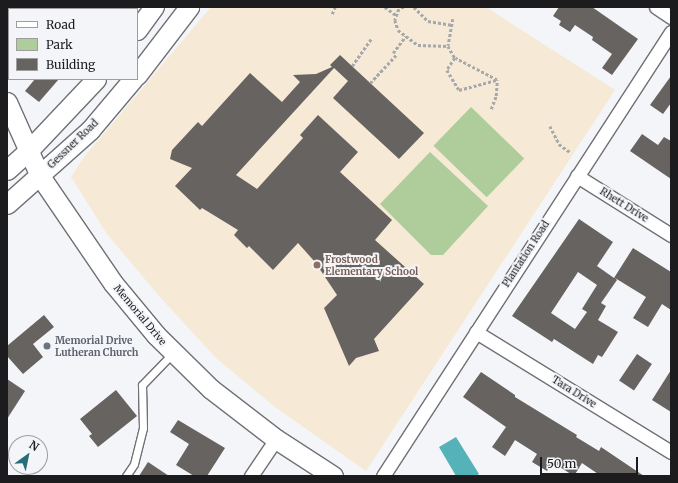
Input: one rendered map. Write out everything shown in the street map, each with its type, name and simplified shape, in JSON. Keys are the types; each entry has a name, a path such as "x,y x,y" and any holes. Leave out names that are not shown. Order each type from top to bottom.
{"main road":[{"path":"138,29 154,7"},
{"path":"138,74 189,7"},
{"path":"7,170 28,151 95,80"},
{"name":"Gessner Road","path":"7,204 90,130 132,80"},
{"name":"Memorial Drive","path":"7,102 40,176 113,283 156,335 211,389 276,438 332,476"}],"street":[{"path":"656,7 671,17"},
{"name":"Plantation Road","path":"383,476 671,32"},
{"name":"Rhett Drive","path":"577,176 671,235"},
{"name":"Tara Drive","path":"476,332 671,452"},
{"path":"252,476 276,438"}],"lane":[{"path":"126,476 134,464 143,428 142,385 174,352"}],"path":[{"path":"332,14 335,7"},
{"path":"385,7 396,15"},
{"path":"404,7 399,9 396,15 395,25 398,30 418,45 448,46"},
{"path":"414,7 428,21 453,25"},
{"path":"453,19 448,46 455,58 497,80"},
{"path":"370,83 394,54 406,36"},
{"path":"352,66 371,39"},
{"path":"455,58 447,70 459,90 497,80"},
{"path":"491,109 496,96 497,80"},
{"path":"550,126 554,138 570,152"}],"shaded area":[{"name":"Frostwood Elementary School","path":"211,7 486,7 615,90 366,471 275,407 216,358 159,296 107,234 71,177 84,157"}],"green space":[{"path":"471,107 524,158 487,197 433,146"},
{"path":"430,152 488,206 443,255 431,255 380,204"}],"water":[{"path":"456,437 479,474 476,476 456,476 439,447"}],"building":[{"path":"559,7 592,7 638,39 612,75 602,68 612,54 592,40 593,37 575,25 570,32 559,25 561,21 553,16"},
{"path":"340,55 424,133 399,159 333,98 348,81 334,68 236,175 257,189 303,138 300,135 318,115 358,152 340,172 392,220 375,240 424,284 374,339 379,351 356,358 349,366 324,308 337,295 315,262 298,243 273,270 249,246 247,248 234,235 238,230 202,208 200,210 175,186 192,168 170,159 172,150 198,122 202,126 250,73 282,102 300,82 293,75 316,74 332,67 330,65"},
{"path":"671,76 671,103 663,114 650,105"},
{"path":"34,80 58,80 39,102 25,91"},
{"path":"642,134 658,145 664,137 671,141 671,179 630,151"},
{"path":"579,219 613,242 597,266 614,278 633,248 671,272 671,310 662,304 648,327 633,318 646,297 615,278 617,280 601,303 606,306 598,320 618,332 602,357 598,355 593,364 554,339 552,342 512,316","holes":["578,272 597,285 582,309 587,312 575,329 551,313"]},
{"path":"44,315 54,327 33,344 43,357 23,374 7,356 7,346"},
{"path":"637,354 652,364 634,391 619,381"},
{"path":"671,370 671,412 652,400"},
{"path":"481,372 515,395 515,397 577,435 576,437 599,451 601,447 644,476 601,476 582,463 574,476 552,462 547,471 532,462 537,454 515,440 505,456 492,447 506,427 463,397"},
{"path":"7,379 25,391 7,419"},
{"path":"116,390 137,416 98,447 89,436 92,434 80,419"},
{"path":"178,420 225,448 207,476 194,476 176,465 189,444 170,432"},
{"path":"148,462 169,476 139,476"}],"place":[{"name":"Frostwood Elementary School","path":"317,265"},
{"name":"Memorial Drive Lutheran Church","path":"47,346"}]}
